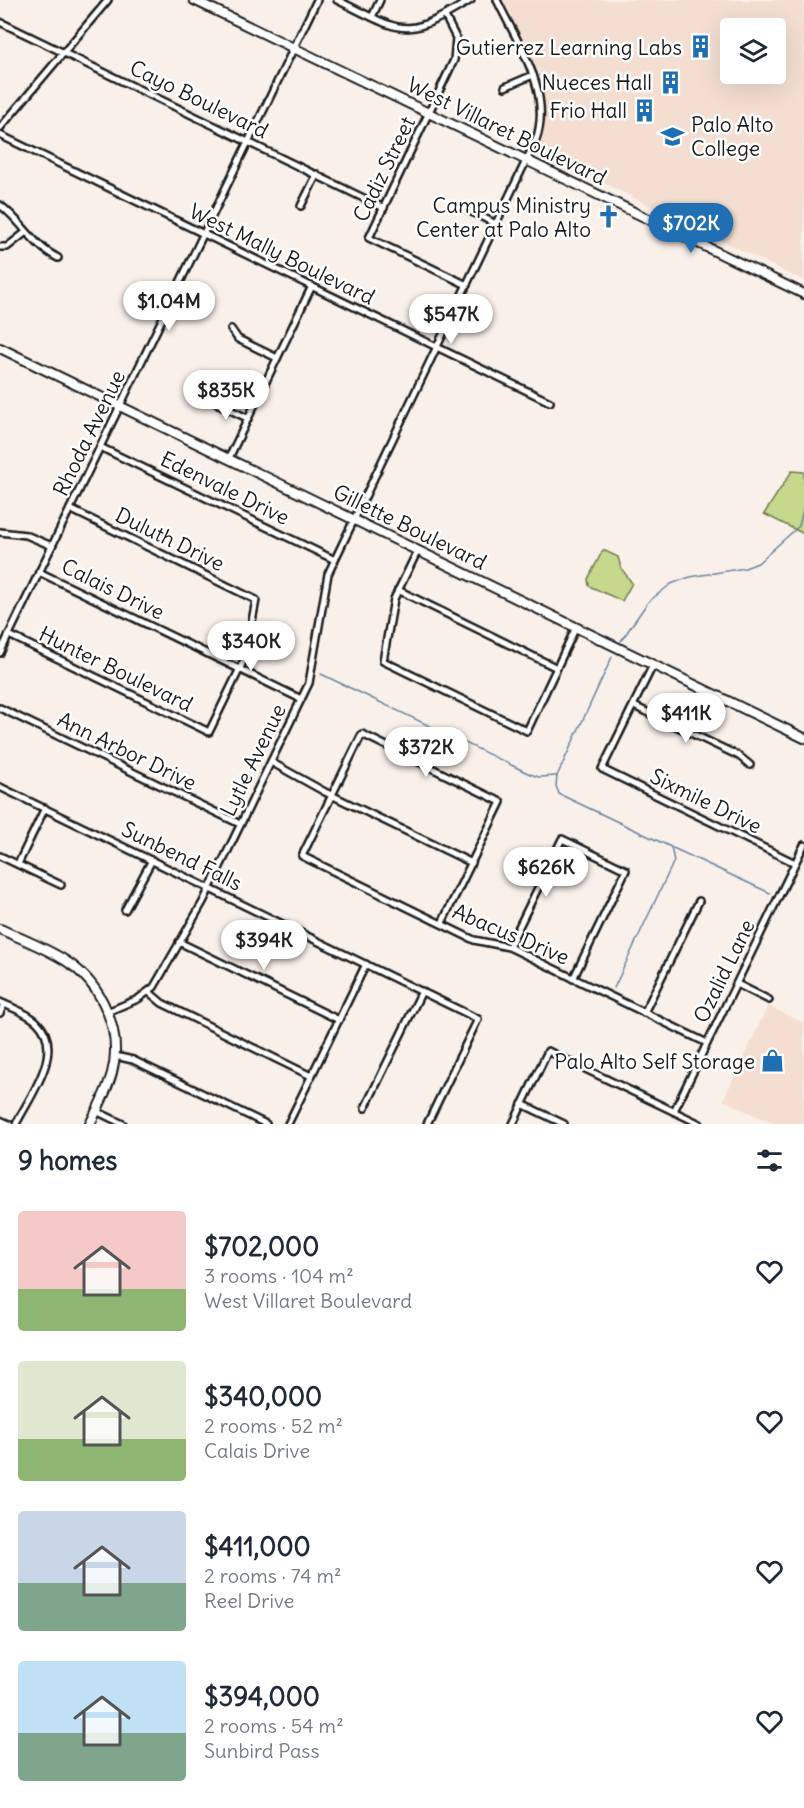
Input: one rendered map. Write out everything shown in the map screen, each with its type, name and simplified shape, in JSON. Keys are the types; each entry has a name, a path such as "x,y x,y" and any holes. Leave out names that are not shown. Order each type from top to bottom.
{"street":[{"path":"0,128 108,0"},
{"name":"West Villaret Boulevard","path":"194,0 804,294"},
{"name":"Rhoda Avenue","path":"0,653 317,0"},
{"path":"337,0 391,26 406,29 422,27 471,0"},
{"path":"372,17 380,0"},
{"name":"Lytle Avenue","path":"107,1012 149,992 165,970 210,888 311,675 326,584 335,560 527,161 541,124 541,101 533,75 497,0"},
{"name":"Cadiz Street","path":"445,16 454,34 457,50 451,69 369,238 467,285"},
{"name":"Cayo Boulevard","path":"0,22 384,208"},
{"path":"505,87 533,75"},
{"name":"West Mally Boulevard","path":"0,135 550,402"},
{"path":"301,206 317,174"},
{"path":"0,205 40,248 58,258"},
{"path":"460,206 498,225"},
{"path":"0,247 7,247 26,232"},
{"path":"229,458 312,286"},
{"path":"231,329 238,339 277,358"},
{"name":"Gillette Boulevard","path":"0,348 804,738"},
{"path":"216,403 247,418"},
{"name":"Edenvale Drive","path":"100,447 335,560"},
{"name":"Duluth Drive","path":"70,509 256,600 248,648 239,669"},
{"path":"0,532 26,535 52,546"},
{"path":"418,550 392,607 383,661 526,731 576,627"},
{"name":"Calais Drive","path":"39,572 301,699"},
{"path":"398,590 557,668"},
{"name":"Hunter Boulevard","path":"9,635 209,732 239,669"},
{"path":"653,665 634,706 739,756 750,765"},
{"name":"Sixmile Drive","path":"634,706 602,769 795,863"},
{"name":"Ann Arbor Drive","path":"0,708 240,825"},
{"path":"332,795 362,734 501,802 441,923"},
{"path":"271,762 332,795 472,863"},
{"name":"Sunbend Falls","path":"0,787 478,1019 427,1124"},
{"name":"Abacus Drive","path":"332,795 302,856 482,942 509,947 707,1043"},
{"path":"18,864 45,808"},
{"path":"509,947 562,839 626,870 573,979"},
{"name":"Ozalid Lane","path":"674,1112 804,845"},
{"path":"0,856 61,885"},
{"path":"125,910 152,860"},
{"path":"644,1013 699,901"},
{"path":"0,929 67,962 91,983 107,1012 114,1039 115,1056 110,1080 90,1124"},
{"path":"179,942 339,1020"},
{"path":"288,1124 366,964"},
{"path":"736,984 769,1000"},
{"path":"365,1108 422,991"},
{"path":"149,992 162,1003 311,1076"},
{"path":"0,1013 2,1003 36,1021 45,1034 48,1045 46,1063 16,1124"},
{"path":"513,1124 548,1051 700,1124"},
{"path":"115,1056 133,1060 267,1124"},
{"path":"522,1104 564,1124"},
{"path":"96,1111 123,1124"},
{"path":"0,1120 9,1124"}],"shaded area":[{"name":"Palo Alto College","path":"503,0 804,0 804,281 540,152 545,119 542,79"},
{"name":"Palo Alto Self Storage","path":"768,1006 804,1023 804,1124 773,1124 723,1100"}],"green space":[{"path":"792,471 804,472 804,534 764,514"},
{"path":"603,550 618,557 621,568 632,583 622,601 589,586 588,579"}],"waterway":[{"path":"621,641 648,602 671,584 690,577 745,568 758,563 799,526 804,505"},
{"path":"612,657 557,776 556,786 559,794 671,847 674,861 614,988"},
{"path":"321,674 530,774 539,777 557,776"},
{"path":"673,848 770,893"}],"place":[{"name":"Gutierrez Learning Labs","path":"700,47"},
{"name":"Nueces Hall","path":"670,82"},
{"name":"Frio Hall","path":"645,110"},
{"name":"Palo Alto College","path":"673,136"},
{"name":"Campus Ministry Center at Palo Alto","path":"609,217"},
{"name":"Palo Alto Self Storage","path":"773,1061"}]}
